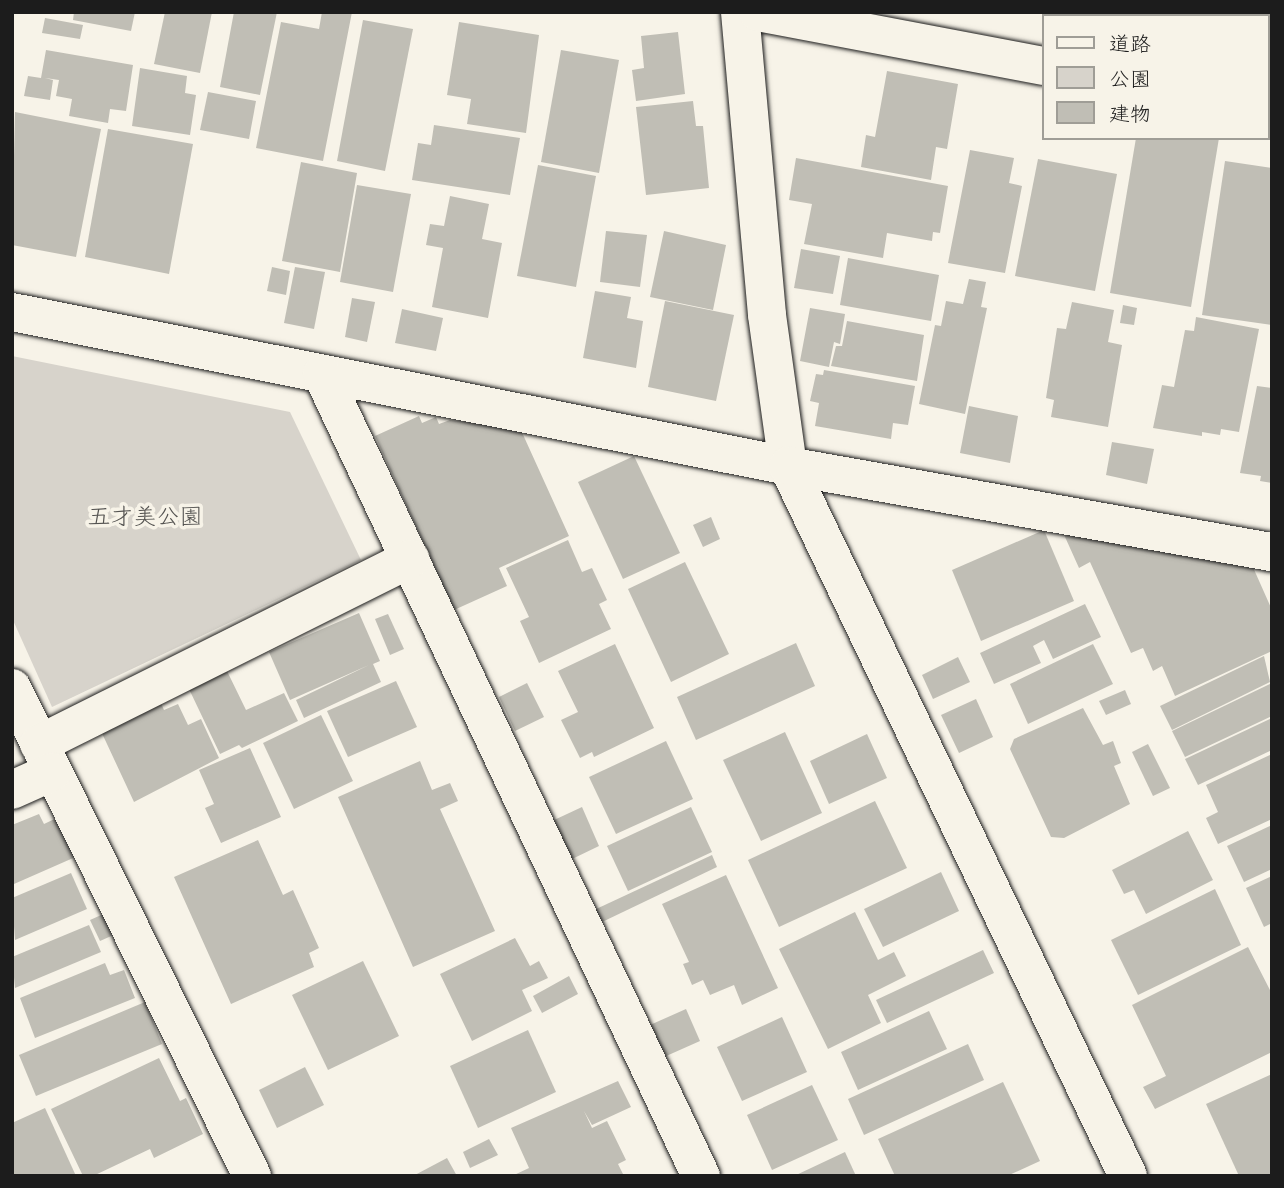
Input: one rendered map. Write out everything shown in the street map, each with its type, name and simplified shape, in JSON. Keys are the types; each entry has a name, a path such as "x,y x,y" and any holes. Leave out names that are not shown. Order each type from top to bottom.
{"street":[{"path":"740,12 767,315 788,467 1128,1176"},
{"path":"758,12 1042,65"},
{"path":"12,312 788,467 1271,553"},
{"path":"322,374 701,1176"},
{"path":"12,790 46,758 410,559"},
{"path":"12,688 252,1176"}],"green space":[{"name":"五才美公園","path":"12,356 290,412 361,560 52,707 12,618"}],"building":[{"path":"74,12 135,12 131,31 73,20"},
{"path":"165,12 212,12 200,73 154,64"},
{"path":"234,12 277,12 260,95 220,87"},
{"path":"322,12 352,12 323,161 256,148 281,22 319,29"},
{"path":"45,18 83,25 80,39 42,33"},
{"path":"363,20 413,29 385,171 337,161"},
{"path":"459,22 539,35 526,133 467,124 471,99 447,95"},
{"path":"678,32 685,94 636,101 632,70 644,68 641,36"},
{"path":"46,50 133,65 126,111 110,109 108,123 69,116 72,99 56,96 59,80 45,78 53,80 50,100 24,96 28,76 41,78"},
{"path":"561,50 619,60 599,173 541,162"},
{"path":"140,68 187,76 185,93 196,95 190,135 132,126"},
{"path":"887,71 958,84 947,149 936,147 931,180 861,167 866,135 875,137"},
{"path":"208,92 256,101 249,139 200,130"},
{"path":"693,101 696,126 703,126 709,188 646,195 636,107"},
{"path":"15,112 101,129 76,257 12,245"},
{"path":"434,125 520,138 510,195 412,180 418,143 431,145"},
{"path":"108,129 193,144 169,274 85,257"},
{"path":"1136,140 1219,140 1191,307 1110,293"},
{"path":"970,150 1014,158 1009,183 1022,186 1005,273 948,263"},
{"path":"796,158 948,186 940,233 933,232 932,241 887,233 883,258 804,244 812,204 789,200"},
{"path":"1038,159 1117,174 1095,291 1015,276"},
{"path":"1225,161 1272,168 1272,325 1202,315"},
{"path":"301,162 357,173 340,272 282,261"},
{"path":"538,165 596,176 576,287 517,276"},
{"path":"357,185 411,194 393,292 340,282"},
{"path":"450,196 489,204 482,239 502,243 488,318 432,307 443,248 426,245 430,224 444,226"},
{"path":"606,231 647,235 640,287 600,282"},
{"path":"664,231 726,245 713,310 650,297"},
{"path":"801,249 840,256 833,294 794,288"},
{"path":"848,258 939,275 931,321 840,305"},
{"path":"272,267 290,271 286,295 267,291"},
{"path":"295,267 325,272 314,329 284,323"},
{"path":"969,279 986,282 981,307 987,308 965,414 919,404 935,325 941,326 946,301 963,304"},
{"path":"595,291 631,297 627,318 643,321 636,368 583,358"},
{"path":"352,298 375,302 367,342 345,337"},
{"path":"665,301 734,315 716,401 648,387"},
{"path":"1072,302 1114,310 1108,342 1122,345 1108,427 1051,417 1054,400 1046,398 1057,328 1066,329"},
{"path":"1123,305 1137,308 1134,325 1120,323"},
{"path":"810,308 845,314 840,344 834,342 829,367 800,361"},
{"path":"402,309 443,318 436,351 395,343"},
{"path":"1196,317 1259,329 1239,432 1221,429 1220,435 1202,432 1202,436 1153,428 1162,385 1174,387 1185,330 1194,331"},
{"path":"847,321 924,335 917,381 831,366 836,346 842,346"},
{"path":"824,370 915,386 908,425 893,423 891,439 815,426 819,403 810,401 816,374 823,375"},
{"path":"1257,386 1272,388 1272,483 1260,481 1261,476 1240,473"},
{"path":"969,406 1018,416 1010,463 960,453"},
{"path":"419,416 422,423 436,417 439,424 450,420 520,428 569,536 499,568 507,586 454,610 375,436"},
{"path":"1112,442 1154,449 1147,484 1106,475"},
{"path":"634,456 680,553 623,579 578,482"},
{"path":"711,517 720,539 703,547 693,525"},
{"path":"1061,528 1252,565 1272,610 1272,651 1175,696 1162,666 1153,671 1143,648 1131,653 1090,562 1079,568"},
{"path":"1044,530 1074,601 981,641 952,570"},
{"path":"568,540 582,572 592,568 607,600 599,604 611,629 539,663 520,621 529,617 506,568"},
{"path":"685,562 729,654 671,682 628,589"},
{"path":"1085,604 1101,637 1053,659 1044,640 1033,646 1041,663 994,684 980,653"},
{"path":"359,613 380,661 373,664 381,682 304,718 296,700 369,665 290,700 269,652"},
{"path":"388,614 404,649 390,655 375,619"},
{"path":"796,643 815,686 696,740 677,697"},
{"path":"615,644 654,728 594,757 592,752 580,758 561,720 578,712 558,671"},
{"path":"1093,644 1113,684 1028,724 1010,684"},
{"path":"1264,656 1270,682 1172,730 1160,706"},
{"path":"958,657 970,682 933,699 922,675"},
{"path":"227,671 246,710 284,693 298,721 242,748 239,745 220,754 189,689"},
{"path":"396,681 417,727 348,757 327,711"},
{"path":"527,683 544,717 515,731 499,697"},
{"path":"1272,683 1272,716 1185,757 1172,731"},
{"path":"1125,690 1131,704 1106,715 1099,701"},
{"path":"976,699 993,737 959,753 941,715"},
{"path":"160,701 164,710 178,704 188,725 201,719 219,758 134,802 100,729"},
{"path":"1083,708 1103,745 1113,741 1121,763 1114,766 1130,804 1064,838 1051,837 1010,749 1014,739"},
{"path":"321,715 353,781 294,809 263,743"},
{"path":"1272,718 1272,750 1198,785 1185,759"},
{"path":"785,732 822,813 761,841 723,760"},
{"path":"867,734 887,778 829,804 810,761"},
{"path":"666,741 693,799 616,834 589,777"},
{"path":"1148,744 1170,788 1153,796 1132,752"},
{"path":"250,748 281,817 221,843 205,808 214,804 199,770"},
{"path":"1272,754 1272,819 1218,844 1206,818 1218,812 1206,785"},
{"path":"420,761 432,790 450,783 458,801 440,809 495,931 413,967 338,797"},
{"path":"875,801 907,868 779,927 748,860"},
{"path":"582,807 599,846 570,860 552,821"},
{"path":"691,807 712,852 628,891 607,846"},
{"path":"39,814 44,824 63,815 80,855 14,884 12,825"},
{"path":"1272,825 1272,869 1244,882 1227,846"},
{"path":"1188,831 1213,880 1146,914 1134,890 1124,894 1112,870"},
{"path":"258,840 283,895 293,890 319,948 309,953 314,967 231,1004 174,877"},
{"path":"712,855 717,867 600,923 594,910"},
{"path":"941,872 959,911 883,947 864,909"},
{"path":"71,873 87,909 15,940 12,898"},
{"path":"726,875 778,988 742,1005 734,985 710,995 703,980 692,985 683,964 689,962 662,904"},
{"path":"1272,876 1272,923 1264,927 1246,888"},
{"path":"1215,889 1241,945 1138,995 1111,940"},
{"path":"108,912 118,933 100,941 90,920"},
{"path":"855,912 878,960 894,952 906,976 868,995 881,1023 828,1049 779,949"},
{"path":"89,925 101,952 15,988 12,957"},
{"path":"515,938 530,966 539,961 548,978 522,990 532,1011 472,1041 440,974"},
{"path":"1248,947 1272,994 1272,1052 1155,1109 1143,1087 1166,1076 1132,1005"},
{"path":"983,950 994,973 887,1023 876,1000"},
{"path":"363,961 399,1036 328,1070 292,995"},
{"path":"105,963 110,975 124,970 135,998 35,1038 20,998"},
{"path":"569,976 578,994 542,1013 533,996"},
{"path":"145,1002 162,1044 36,1096 19,1055"},
{"path":"686,1009 700,1041 664,1057 650,1025"},
{"path":"929,1011 947,1049 858,1090 841,1052"},
{"path":"782,1017 807,1072 742,1101 717,1047"},
{"path":"528,1030 556,1092 478,1128 450,1066"},
{"path":"968,1044 984,1080 864,1135 848,1099"},
{"path":"159,1058 180,1101 186,1098 203,1134 154,1158 150,1149 93,1176 83,1176 51,1109"},
{"path":"305,1067 324,1105 277,1128 259,1090"},
{"path":"1272,1074 1272,1176 1239,1176 1206,1104"},
{"path":"618,1081 631,1107 592,1125 584,1111 592,1128 607,1121 626,1160 618,1164 624,1176 512,1176 529,1168 511,1128"},
{"path":"1003,1082 1040,1161 1007,1176 895,1176 878,1139"},
{"path":"812,1085 838,1140 772,1170 747,1115"},
{"path":"45,1108 76,1176 12,1176 12,1123"},
{"path":"489,1139 498,1155 470,1168 463,1152"},
{"path":"845,1152 856,1176 794,1176"},
{"path":"447,1158 457,1176 413,1176"}]}
